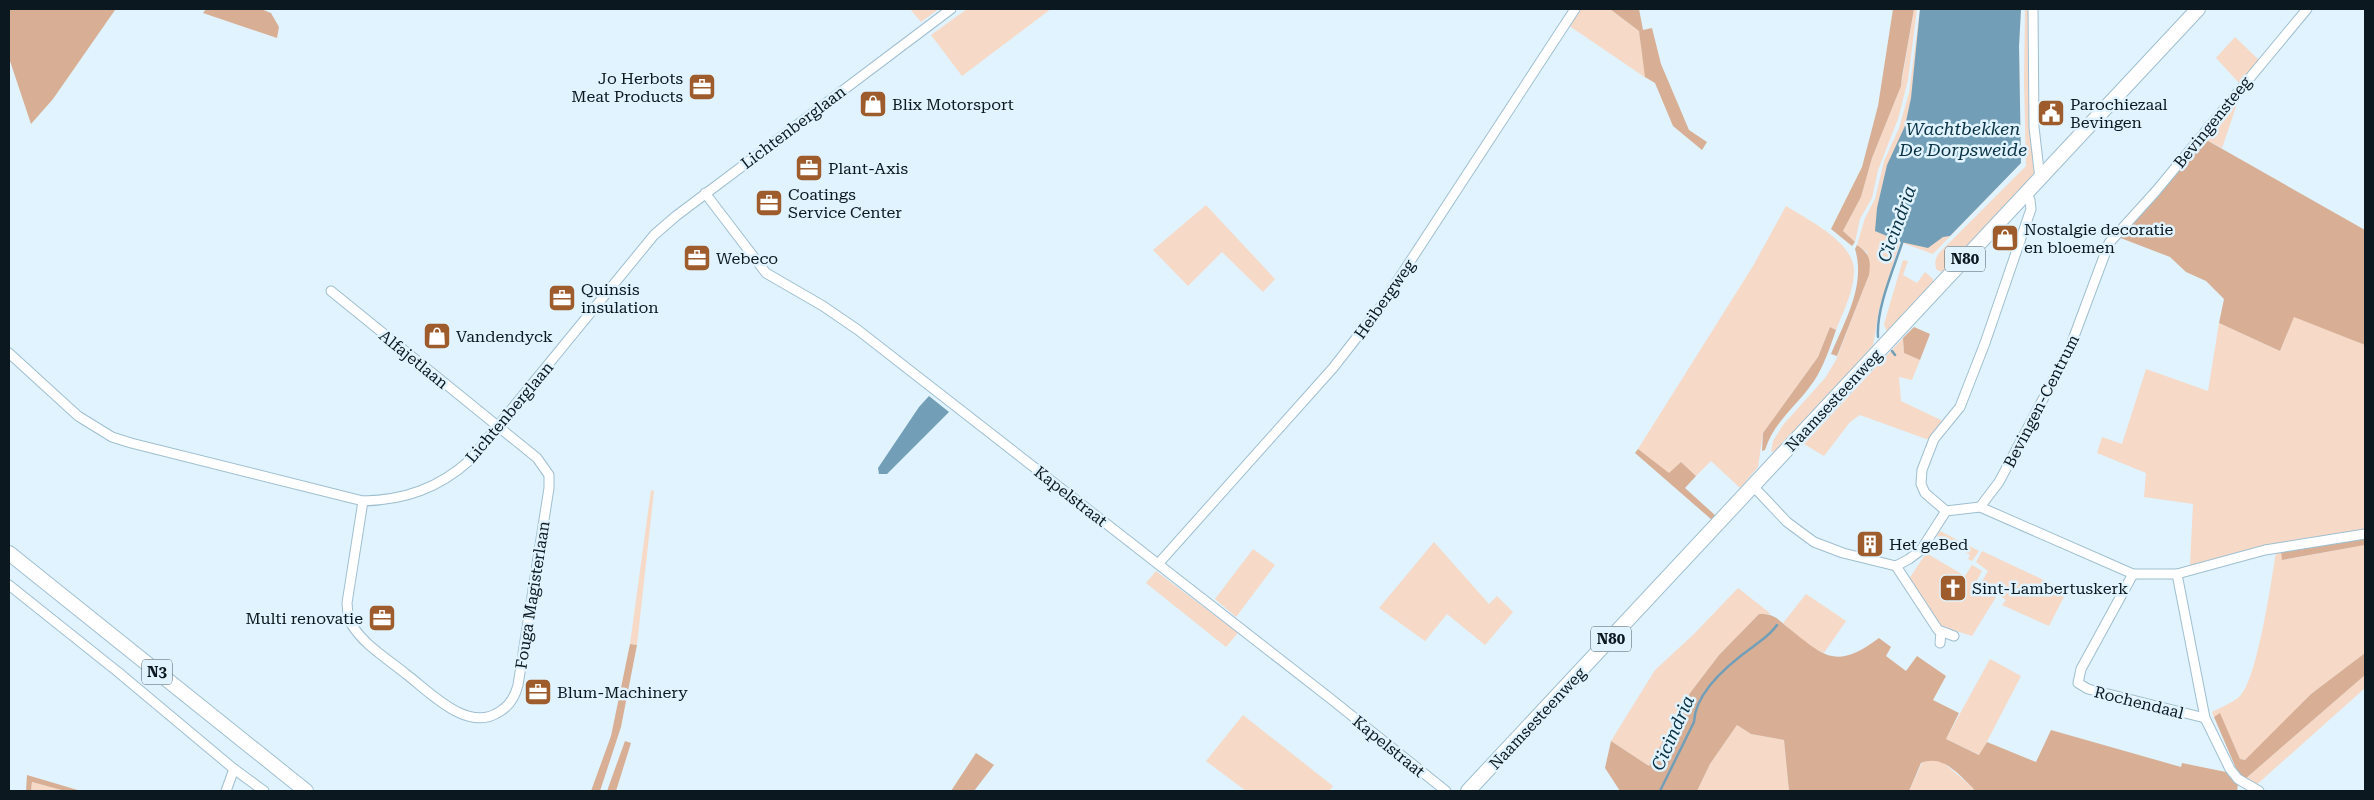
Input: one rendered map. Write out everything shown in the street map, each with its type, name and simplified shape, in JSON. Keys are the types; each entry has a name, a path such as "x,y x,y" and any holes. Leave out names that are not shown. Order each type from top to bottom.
{"main road":[{"name":"Naamsesteenweg","path":"1468,791 2198,9"},
{"name":"N3","path":"9,553 306,791"}],"street":[{"name":"Lichtenberglaan","path":"9,353 78,416 112,437 132,444 364,500 385,500 410,496 442,482 470,460 654,235 706,193 952,9"},
{"name":"Heibergweg","path":"1158,564 1334,368 1357,339 1406,269 1575,9"},
{"path":"2033,9 2034,127 2040,179"},
{"name":"Bevingensteeg","path":"2116,234 2156,191 2307,9"},
{"name":"Kapelstraat","path":"706,193 766,273 823,306 858,330 1446,791"},
{"path":"2025,194 2030,200 2031,209 1985,343 1960,407 1934,439 1922,470 1920,484 1924,493 1946,511 1980,507 2133,574 2177,574 2265,550 2365,534"},
{"name":"Bevingen-Centrum","path":"1980,507 1999,482 2069,350 2106,248 2116,234"},
{"name":"Alfajetlaan","path":"331,291 498,426"},
{"name":"Fouga Magisterlaan","path":"364,500 347,603 348,617 352,626 366,643 462,714 476,718 497,714 512,701 516,693 549,482 549,475 537,458 498,426"},
{"path":"1753,486 1788,522 1814,542 1843,553 1896,566 1920,550 1946,511"},
{"path":"1896,566 1935,627 1941,632 1954,636"},
{"name":"Rochendaal","path":"2133,574 2081,669 2078,683 2088,689 2205,718"},
{"name":"Rochendaal","path":"2177,574 2205,718 2230,769 2238,779 2259,791"},
{"path":"9,585 118,672 234,769 264,791"},
{"path":"1940,643 1941,632"},
{"path":"226,791 234,769"}],"shaded area":[{"path":"9,9 115,10 53,99 31,124 9,58"},
{"path":"206,9 261,9 271,13 279,27 277,38 203,13"},
{"path":"910,9 939,9 921,22"},
{"path":"967,9 1051,9 962,76 931,35"},
{"path":"1579,9 1610,9 1639,31 1646,78 1568,25"},
{"path":"1610,9 1639,9 1643,30 1652,28 1661,64 1689,130 1707,142 1702,150 1673,126 1655,83 1645,77 1639,31"},
{"path":"1893,9 1914,9 1901,86 1872,158 1861,197 1843,231 1855,242 1852,246 1831,229 1862,167 1878,106"},
{"path":"1914,9 1917,9 1908,80 1898,119 1878,170 1872,198 1860,219 1855,242 1843,231 1861,197 1872,158 1901,86"},
{"name":"Wachtbekken De Dorpsweide","path":"1920,9 2021,9 2019,46 2021,163 1933,254 1900,242 1879,310 1873,345 1779,450 1771,452 1773,441 1783,425 1825,378 1836,360 1869,275 1867,252 1857,245 1865,218 1875,199 1884,161 1899,128 1909,93"},
{"path":"2025,9 2030,9 2029,84 2034,175 1942,272 1937,270 1935,266 1939,253 2026,166"},
{"path":"2235,37 2259,60 2239,83 2216,58"},
{"path":"2240,95 2222,148 2203,138"},
{"path":"2203,138 2365,230 2365,345 2294,317 2280,351 2219,323 2224,299 2206,281 2186,272 2170,257 2118,237 2161,192"},
{"path":"1206,205 1275,279 1263,292 1222,252 1188,286 1153,250"},
{"path":"1786,206 1817,225 1838,241 1852,260 1854,279 1848,301 1836,330 1830,327 1818,357 1763,433 1758,467 1740,488 1711,461 1696,476 1681,462 1669,474 1638,449 1753,266"},
{"path":"1857,245 1865,251 1869,258 1869,275 1837,356 1831,354 1848,316 1856,289 1858,262 1855,249"},
{"path":"1903,260 1908,261 1903,275 1917,283 1925,272 1933,279 1933,283 1887,332 1884,324"},
{"path":"2294,316 2365,345 2365,529 2254,548 2190,565 2193,504 2144,497 2146,473 2097,453 2102,437 2122,444 2146,369 2208,391 2219,323 2280,351"},
{"path":"1830,327 1836,330 1818,375 1808,390 1774,430 1765,450 1762,451 1763,433 1818,357"},
{"path":"1914,327 1930,334 1920,360 1904,353 1903,338"},
{"path":"1903,338 1904,353 1920,360 1912,380 1899,377 1901,401 1943,421 1929,440 1860,415 1850,422 1824,456 1804,444"},
{"path":"1638,449 1669,473 1681,462 1696,476 1685,488 1716,516 1712,520 1635,453"},
{"path":"651,490 654,491 637,645 630,644"},
{"path":"1940,531 1979,551 1972,561 1968,559 1970,555 1937,536"},
{"path":"2365,536 2365,545 2282,560 2281,551"},
{"path":"1434,542 1489,604 1497,596 1513,612 1485,645 1447,614 1425,641 1379,608"},
{"path":"2365,545 2365,653 2311,694 2245,760 2240,759 2220,714 2214,717 2212,712 2239,697 2246,688 2258,652 2276,552 2281,551 2283,560"},
{"path":"1253,549 1275,565 1236,617 1215,599"},
{"path":"1982,551 2067,591 2049,626 2002,605 2006,600 1981,583 1988,571 1976,562"},
{"path":"1926,553 1965,576 1972,565 1982,571 1976,582 1980,585 1979,587 1996,597 1972,636 1941,626 1909,579"},
{"path":"1156,571 1238,633 1226,647 1146,583"},
{"path":"1738,588 1771,614 1759,614 1719,655 1690,693 1649,766 1611,741 1655,670 1693,635"},
{"path":"1806,594 1846,621 1824,653 1808,645 1783,623"},
{"path":"1759,614 1768,615 1780,620 1810,645 1830,656 1840,657 1851,654 1879,638 1891,647 1886,656 1906,671 1917,656 1946,676 1933,700 1959,713 1946,739 1979,755 1987,742 2036,762 2051,730 2181,767 2182,763 2226,772 2238,784 2237,791 1974,791 1950,767 1936,761 1929,761 1921,763 1909,791 1789,791 1784,740 1751,734 1737,725 1710,764 1697,791 1620,791 1605,768 1611,741 1649,766 1690,693 1719,655"},
{"path":"630,644 637,645 621,727 600,791 591,791 611,736"},
{"path":"2365,653 2365,675 2244,780 2238,773 2214,717 2220,713 2240,759 2245,760 2311,694"},
{"path":"1990,659 2021,676 1980,755 1946,739"},
{"path":"2365,675 2365,688 2255,786 2244,780"},
{"path":"1243,715 1333,786 1329,791 1246,791 1206,761"},
{"path":"1737,725 1751,734 1784,740 1789,791 1697,791 1710,764"},
{"path":"625,741 631,743 616,791 607,791"},
{"path":"976,753 994,765 974,791 951,791"},
{"path":"1931,759 1944,763 1973,788 1974,791 1909,791 1922,763"},
{"path":"27,775 81,791 65,791 32,782 31,791 26,791"},
{"path":"32,782 65,791 31,791"}],"water":[{"name":"Wachtbekken De Dorpsweide","path":"1920,9 2021,9 2019,46 2021,163 1950,236 1943,237 1928,248 1901,242 1875,231 1877,208 1887,165 1905,126 1911,98"},
{"path":"929,396 949,412 887,474 879,474 878,468 919,407"}],"waterway":[{"name":"Cicindria","path":"1878,337 1878,326 1883,301 1903,240"},
{"name":"Cicindria","path":"1892,351 1895,355"},
{"name":"Cicindria","path":"1660,791 1694,722 1700,700 1707,689 1715,679 1772,632 1777,625"}],"place":[{"name":"Jo Herbots Meat Products","path":"702,87"},
{"name":"Blix Motorsport","path":"873,104"},
{"name":"Parochiezaal Bevingen","path":"2051,113"},
{"name":"Plant-Axis","path":"809,168"},
{"name":"Coatings Service Center","path":"769,203"},
{"name":"Nostalgie decoratie en bloemen","path":"2005,238"},
{"name":"Webeco","path":"697,258"},
{"name":"Quinsis insulation","path":"562,298"},
{"name":"Vandendyck","path":"437,336"},
{"name":"Het geBed","path":"1870,544"},
{"name":"Sint-Lambertuskerk","path":"1953,588"},
{"name":"Multi renovatie","path":"382,618"},
{"name":"Blum-Machinery","path":"538,692"}]}
